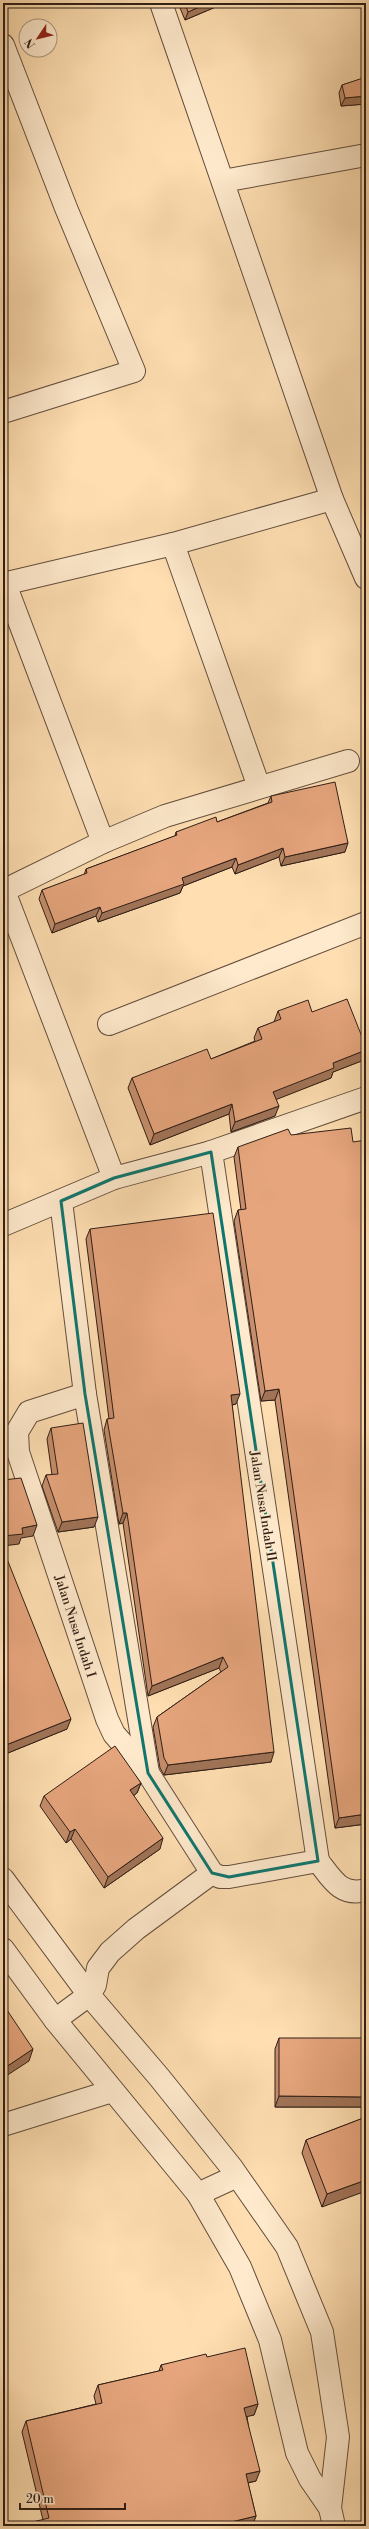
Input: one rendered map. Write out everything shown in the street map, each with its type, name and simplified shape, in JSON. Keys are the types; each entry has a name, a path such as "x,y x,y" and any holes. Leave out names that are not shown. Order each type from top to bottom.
{"street":[{"path":"161,3 332,499 366,578"},
{"path":"3,45 66,208 134,371 3,412"},
{"path":"223,182 366,155"},
{"path":"103,842 4,584 173,544 332,499"},
{"path":"173,544 259,787"},
{"path":"114,1178 3,891 103,842 165,816 348,761"},
{"path":"109,1024 366,923"},
{"path":"3,1225 114,1178 211,1152 366,1098"},
{"name":"Jalan Nusa Indah II","path":"211,1152 318,1861"},
{"path":"61,1201 85,1394 148,1772"},
{"name":"Jalan Nusa Indah I","path":"85,1394 29,1412 17,1432 18,1452 107,1719 114,1734 148,1772 212,1873"},
{"path":"55,2020 89,1995 95,1985 98,1968 110,1952 136,1929 212,1873 220,1877 229,1878 318,1861 339,1888 347,1892 366,1890"},
{"path":"3,1879 89,1995 159,2077 237,2176 287,2247 322,2332 338,2437 332,2517"},
{"path":"3,1949 55,2020 198,2194 240,2267 270,2340 297,2453 332,2517"},
{"path":"3,2125 112,2090"},
{"path":"198,2194 237,2176"}],"highlighted area":[{"path":"211,1152 318,1861 229,1877 212,1873 148,1773 85,1394 61,1201 114,1178"}],"building":[{"path":"185,3 208,3 188,12"},
{"path":"366,77 366,96 345,98 342,85"},
{"path":"335,782 348,843 285,857 283,848 238,865 236,858 182,878 184,884 102,913 100,907 55,924 42,890 87,873 86,869 177,835 176,832 216,817 217,822 272,802 271,796"},
{"path":"347,999 366,1050 333,1063 334,1068 273,1092 279,1106 235,1122 232,1104 154,1134 132,1078 207,1049 211,1059 262,1039 258,1028 281,1019 278,1011 308,1000 312,1012"},
{"path":"351,1128 353,1142 366,1140 366,1814 339,1818 279,1389 265,1391 238,1210 246,1209 238,1147 288,1129 291,1135"},
{"path":"213,1213 240,1394 231,1395 274,1752 168,1765 164,1758 157,1717 228,1667 223,1657 152,1686 127,1513 123,1513 107,1419 114,1418 90,1229"},
{"path":"83,1423 98,1517 62,1522 46,1475 58,1474 51,1428"},
{"path":"21,1478 37,1525 22,1528 23,1534 3,1536 3,1480"},
{"path":"3,1549 71,1719 6,1745 3,1737"},
{"path":"115,1746 141,1783 130,1790 163,1838 108,1877 75,1829 70,1832 44,1796"},
{"path":"3,2004 33,2049 3,2069"},
{"path":"279,2038 364,2038 365,2097 279,2096"},
{"path":"366,2117 366,2180 327,2194 306,2140"},
{"path":"245,2348 258,2404 244,2408 260,2471 246,2474 256,2516 227,2523 228,2526 16,2526 49,2518 26,2421 102,2403 98,2385 163,2370 161,2365 206,2354 207,2357"}]}
